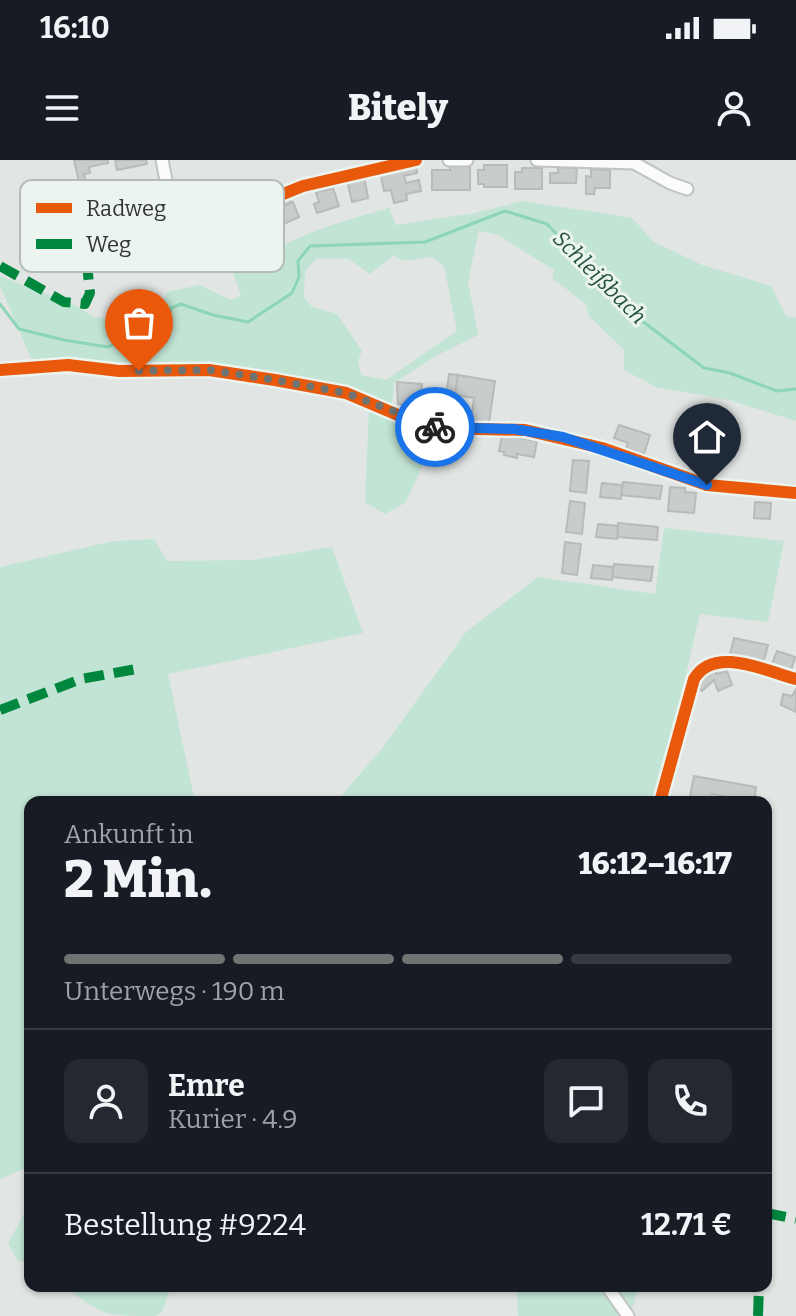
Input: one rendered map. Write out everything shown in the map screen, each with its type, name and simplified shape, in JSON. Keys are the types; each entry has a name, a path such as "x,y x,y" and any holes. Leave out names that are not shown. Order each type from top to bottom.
{"street":[{"path":"162,160 166,180"},
{"path":"284,194 303,186 416,160"},
{"path":"449,160 467,160"},
{"path":"537,160 634,163 687,189"},
{"path":"0,370 68,365 119,371 209,370 275,380 346,393 405,418 439,428 525,430 602,448 707,485 796,493"},
{"path":"662,796 694,679 702,668 728,662 796,679"},
{"path":"611,1292 628,1316"}],"green space":[{"path":"523,201 632,218 654,242 702,265 771,286 786,316 796,318 796,421 729,400 656,387 624,370 624,350 589,316 586,304 552,278 554,270 498,235 479,231 468,281 478,335 434,357 394,383 392,406 424,463 405,503 385,514 365,502 369,406 301,388 208,373 35,368 0,285 0,276 75,305 92,316 155,329 164,320 161,307 167,292 200,285 230,300 241,296 233,272 284,272 284,245 294,240 389,208 396,225 475,213","holes":["394,255 403,261 432,257 444,266 457,331 386,380 361,375 358,361 362,351 337,314 311,306 304,297 305,271 317,258 349,259 370,274"]},
{"path":"664,528 784,541 768,622 700,614 656,796 341,796 384,746 466,632 538,577 655,594"},
{"path":"154,539 167,561 255,560 332,547 363,633 168,674 194,796 24,796 24,1169 0,1179 0,567 114,541"},
{"path":"24,1214 24,1262 17,1260 8,1243"},
{"path":"72,1292 169,1292 162,1312 156,1316 115,1314 88,1303"},
{"path":"517,1292 637,1292 630,1316 518,1316"}],"building":[{"path":"74,160 108,160 108,163 89,167 90,173 84,174 86,180 79,180"},
{"path":"115,160 146,160 147,164 117,170"},
{"path":"415,163 417,173 404,176 406,183 419,180 421,191 406,194 407,200 394,203 391,190 384,191 380,171"},
{"path":"484,165 507,165 507,187 478,184 478,170 484,170"},
{"path":"450,166 470,166 470,190 432,190 432,170 450,170"},
{"path":"558,167 577,168 576,183 550,183 550,173 558,173"},
{"path":"522,168 542,168 542,189 515,189 515,172 522,172"},
{"path":"591,169 610,170 610,188 595,188 594,194 586,194 586,176 591,177"},
{"path":"364,176 368,198 352,202 347,180"},
{"path":"333,188 339,206 317,213 314,204 319,202 316,193"},
{"path":"293,202 299,217 284,224 284,206"},
{"path":"449,374 458,375 453,414 457,415 456,420 443,418"},
{"path":"458,375 495,381 489,423 471,421 474,398 455,395"},
{"path":"397,382 422,384 420,406 398,404"},
{"path":"619,425 650,435 644,454 626,448 628,443 614,438"},
{"path":"502,435 537,441 534,457 504,455 499,451"},
{"path":"691,459 715,461 713,477 689,474"},
{"path":"573,460 589,461 586,493 570,491"},
{"path":"623,482 662,486 660,499 621,495"},
{"path":"602,483 622,485 621,499 600,497"},
{"path":"670,487 696,493 694,513 668,511"},
{"path":"570,501 585,503 582,534 566,532"},
{"path":"755,502 771,503 770,519 754,518"},
{"path":"618,523 658,527 657,540 617,537"},
{"path":"598,524 618,526 617,539 596,537"},
{"path":"565,542 581,544 577,575 562,573"},
{"path":"614,564 653,567 651,581 612,577"},
{"path":"593,565 613,567 612,580 591,578"},
{"path":"734,638 768,645 763,664 730,654"},
{"path":"777,651 795,657 791,671 772,664"},
{"path":"715,670 717,674 727,671 732,685 718,691 714,680 702,691 696,685"},
{"path":"796,689 796,712 781,705 783,694 792,696"},
{"path":"694,776 756,787 755,796 690,796"}],"waterway":[{"name":"Schleißbach","path":"0,304 19,329 108,347 134,334 160,336 168,329 171,308 181,304 248,322 292,293 299,277 298,261 310,246 425,242 505,211 547,224 629,311 704,368 730,373 777,391 796,389"}],"marked path":[{"path":"0,266 64,302 85,304 90,293 88,272"},
{"path":"0,710 81,679 136,669"},
{"path":"772,1214 796,1219"},
{"path":"758,1316 759,1292"}],"cycle path":[{"path":"284,194 303,186 416,160"},
{"path":"0,370 68,365 119,371 209,370 275,380 346,393 405,418 439,428 525,430 602,448 707,485 796,493"},
{"path":"662,796 694,679 703,669 714,664 741,663 796,679"}],"way so far":[{"path":"139,371 209,370 346,393 435,427"}],"route":[{"path":"435,427 514,429 563,437 707,485"}]}
